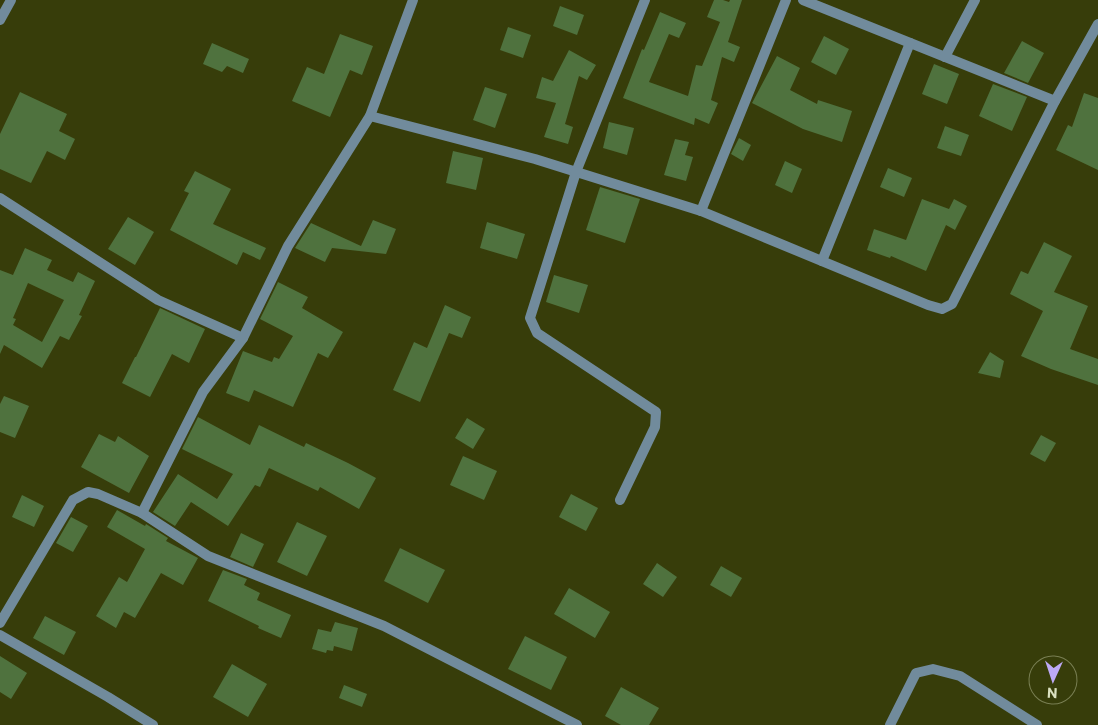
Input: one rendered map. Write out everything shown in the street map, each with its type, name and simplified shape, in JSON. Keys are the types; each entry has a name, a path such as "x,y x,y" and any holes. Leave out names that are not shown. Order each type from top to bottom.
{"street":[{"path":"0,20 11,0"},
{"path":"142,513 203,392 243,338 288,246 370,116 413,0"},
{"path":"620,500 655,427 656,412 537,332 530,318 576,172 645,0"},
{"path":"701,211 786,0"},
{"path":"803,0 1055,101"},
{"path":"945,57 975,0"},
{"path":"370,116 535,159 701,211 928,305 942,309 952,304 1055,101 1098,24"},
{"path":"822,261 910,43"},
{"path":"0,198 158,300 243,338"},
{"path":"0,623 73,500 88,492 98,494 142,513 208,556 384,626 577,725"},
{"path":"0,634 153,725"},
{"path":"890,725 916,673 933,669 960,676 1037,725"}],"building":[{"path":"714,0 729,2 730,0 742,0 728,42 740,47 734,62 722,57 711,100 718,103 709,124 695,118 694,125 623,98 642,49 644,50 660,12 686,23 679,38 669,34 649,82 688,96 696,65 702,66 720,22 707,17"},
{"path":"560,6 584,15 577,35 553,26"},
{"path":"508,27 531,35 523,58 500,50"},
{"path":"340,34 373,46 362,75 350,70 330,117 292,101 307,67 324,74"},
{"path":"824,36 849,49 836,75 811,62"},
{"path":"1022,41 1044,53 1028,83 1004,73"},
{"path":"212,43 249,59 243,73 227,66 222,72 203,64"},
{"path":"569,50 596,65 587,80 579,76 565,124 573,127 568,144 544,137 556,103 536,98 542,77 553,81"},
{"path":"777,56 800,68 790,90 817,104 818,100 852,111 842,142 803,129 752,103"},
{"path":"934,64 959,74 947,104 922,94"},
{"path":"993,84 1027,97 1012,131 979,116"},
{"path":"485,87 507,94 495,128 473,120"},
{"path":"20,92 67,114 59,131 75,139 65,160 47,151 31,183 0,169 0,134"},
{"path":"1084,93 1098,98 1098,170 1056,150 1068,125 1072,127"},
{"path":"609,122 634,128 627,155 603,148"},
{"path":"945,126 969,135 961,156 937,148"},
{"path":"739,138 751,145 743,161 731,154"},
{"path":"675,139 689,142 685,155 693,157 686,181 664,175"},
{"path":"453,151 483,158 476,190 446,183"},
{"path":"785,161 802,169 792,193 775,185"},
{"path":"888,168 912,178 904,197 880,187"},
{"path":"195,171 231,189 213,224 266,248 260,260 243,252 237,265 170,230 189,193 184,191"},
{"path":"600,187 640,199 625,243 586,230"},
{"path":"922,199 949,209 954,199 967,206 955,230 946,225 926,271 891,256 890,258 867,250 874,229 906,240"},
{"path":"128,217 154,232 135,265 108,249"},
{"path":"373,220 396,229 386,254 332,248 325,262 295,248 311,223 361,246"},
{"path":"487,222 525,234 517,259 480,248"},
{"path":"1044,242 1072,256 1054,292 1088,306 1070,349 1098,359 1098,385 1051,369 1021,356 1043,311 1010,294 1021,271 1028,274"},
{"path":"25,248 52,260 47,270 73,282 78,272 95,281 79,315 82,316 69,340 60,336 42,368 4,345 0,354 0,270 13,275","holes":["28,283 64,300 42,342 13,325 16,319 13,318"]},
{"path":"554,275 588,285 579,313 546,302"},
{"path":"278,282 308,297 302,308 343,332 328,358 318,353 293,407 254,390 249,402 226,393 243,351 272,362 274,357 279,359 293,336 260,319"},
{"path":"445,305 471,317 462,338 449,333 420,402 393,390 414,342 427,348"},
{"path":"160,308 205,329 189,363 172,354 150,397 122,383"},
{"path":"990,352 1004,361 1000,378 978,373"},
{"path":"4,396 29,406 15,438 0,432 0,404"},
{"path":"198,417 250,445 259,425 304,447 306,443 376,478 359,509 320,487 318,491 269,468 260,487 255,485 228,526 191,502 175,526 153,512 178,474 217,499 233,474 182,449"},
{"path":"467,418 485,429 473,449 455,438"},
{"path":"99,434 115,442 118,436 149,456 129,493 81,467"},
{"path":"1041,435 1056,443 1045,462 1030,454"},
{"path":"463,456 497,471 484,500 450,485"},
{"path":"571,494 598,508 586,531 559,517"},
{"path":"22,495 44,506 34,527 12,517"},
{"path":"117,510 145,526 146,524 168,538 166,541 198,558 183,585 161,573 135,618 124,612 116,628 96,616 119,577 127,582 145,549 107,527"},
{"path":"71,517 88,526 73,552 56,543"},
{"path":"297,522 327,536 307,576 277,562"},
{"path":"241,533 264,544 253,567 230,557"},
{"path":"400,548 445,570 428,603 384,581"},
{"path":"657,563 677,577 663,597 643,584"},
{"path":"721,566 742,578 731,597 710,585"},
{"path":"223,570 247,579 244,585 260,593 257,600 291,615 281,638 208,601"},
{"path":"569,588 610,612 595,638 554,614"},
{"path":"45,616 76,632 64,655 33,638"},
{"path":"335,622 358,628 352,651 334,646 333,651 327,650 326,653 312,649 318,629 331,632"},
{"path":"525,636 567,657 551,690 508,669"},
{"path":"0,656 27,673 11,699 0,692"},
{"path":"232,664 267,684 248,717 213,697"},
{"path":"344,685 367,694 362,707 339,698"},
{"path":"621,687 659,708 649,725 621,725 605,716"}]}
